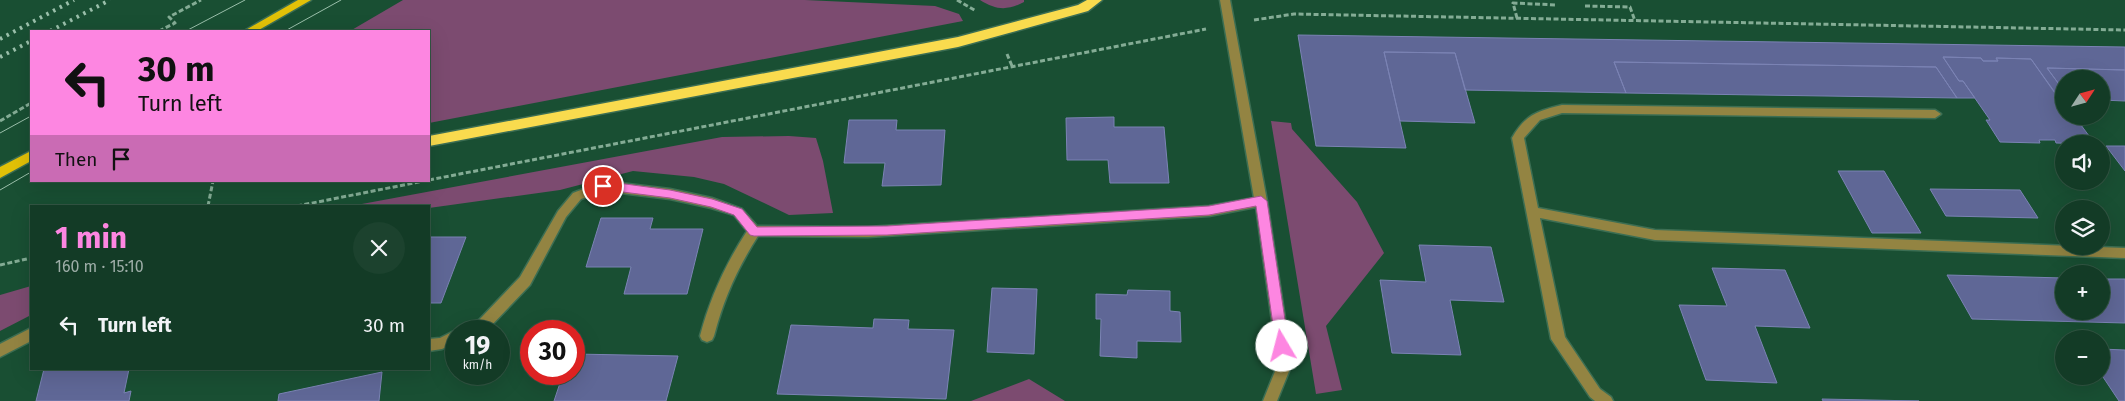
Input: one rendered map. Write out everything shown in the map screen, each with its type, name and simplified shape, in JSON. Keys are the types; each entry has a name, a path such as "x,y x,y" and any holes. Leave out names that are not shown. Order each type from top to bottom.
{"highway":[{"path":"430,141 958,42 1083,8 1096,0"}],"main road":[{"path":"251,30 306,0"},
{"path":"0,173 30,156"}],"street":[{"path":"1225,0 1261,201 1285,364 1270,401"},
{"path":"1606,401 1595,394 1558,339 1518,138 1527,123 1540,115 1572,109 1935,114"},
{"path":"488,320 525,281 562,214 577,196 603,186 670,194 712,203 738,212 754,231 888,231 1209,211 1261,201"},
{"path":"1534,212 1655,235 2125,253"},
{"path":"707,336 715,305 733,264 754,231"},
{"path":"0,351 30,335"},
{"path":"430,346 445,342"}],"path":[{"path":"162,30 175,23 169,17 201,0"},
{"path":"1517,18 1513,3 1557,5"},
{"path":"1585,6 1630,7 1635,21"},
{"path":"430,180 1229,24 1294,14 2125,30"},
{"path":"0,120 30,104"},
{"path":"208,205 213,182"},
{"path":"302,205 419,182"},
{"path":"0,265 30,258"}],"shaded area":[{"path":"403,0 805,0 935,6 959,14 963,21 430,123 430,30 352,30"},
{"path":"980,0 1024,0 1024,2 1012,7 1002,8 991,6"},
{"path":"1271,121 1291,123 1292,129 1357,202 1384,253 1326,326 1342,390 1316,394"},
{"path":"789,136 816,138 823,161 833,213 789,215 724,184 694,177 633,171 560,190 430,208 430,205 356,205 722,137"},
{"path":"30,286 30,316 0,331 0,295"},
{"path":"1029,379 1065,401 971,401"}],"building":[{"path":"1298,35 2125,47 2125,70 2047,68 2055,79 2055,93 2031,59 1996,58 1998,61 1983,61 1981,58 1943,57 1959,81 1963,81 1975,98 1957,98 1936,67 1614,62 1626,93 1465,90 1455,53 1384,52 1406,148 1316,146"},
{"path":"1384,52 1455,53 1475,123 1400,121"},
{"path":"1943,57 1981,58 1983,61 1998,61 1996,58 2031,59 2055,92 2055,125 2081,125 2088,135 2055,135 2055,140 2039,140 2040,143 2000,142 1986,120 1990,120 1963,81 1959,81"},
{"path":"1614,62 1936,67 1957,98 1626,93"},
{"path":"2047,68 2125,70 2125,101 2110,100 2110,70 2055,70 2055,79"},
{"path":"1114,117 1114,127 1164,127 1169,183 1110,183 1108,160 1067,160 1066,118"},
{"path":"849,120 897,120 896,130 945,130 941,185 882,186 885,163 844,163"},
{"path":"2110,146 2125,146 2125,171 2110,151"},
{"path":"1838,171 1884,171 1921,233 1872,233"},
{"path":"1930,189 2020,190 2038,218 1946,216"},
{"path":"601,218 653,218 650,229 703,229 687,294 624,294 631,267 586,267"},
{"path":"430,237 466,237 441,303 430,303"},
{"path":"1419,245 1491,247 1504,302 1450,300 1461,355 1392,353 1380,280 1426,282"},
{"path":"1712,268 1785,270 1810,328 1755,326 1777,383 1706,380 1679,305 1727,306"},
{"path":"1947,275 2055,278 2055,320 2110,320 2110,279 2125,279 2125,323 1972,319"},
{"path":"992,288 1037,289 1034,354 987,352"},
{"path":"1128,290 1170,291 1170,311 1180,312 1181,342 1137,341 1137,358 1100,356 1101,319 1096,319 1096,294 1127,295"},
{"path":"874,319 909,320 908,329 954,330 946,399 777,394 791,325 873,328"},
{"path":"2110,349 2125,350 2125,401 2119,401 2108,385 2110,385"},
{"path":"585,354 678,356 666,401 554,401 559,385 585,385"},
{"path":"44,370 129,370 124,393 131,391 129,401 36,401"},
{"path":"382,372 379,401 278,401 279,394"},
{"path":"1822,399 1919,401 1823,401"}],"tram line":[{"path":"188,30 245,0"},
{"path":"287,30 341,0"},
{"path":"0,133 30,117"},
{"path":"0,190 30,173"}],"railway":[{"path":"0,39 74,0"},
{"path":"52,30 110,0"},
{"path":"0,57 30,42"}],"route":[{"path":"603,186 670,194 712,203 738,212 754,231 887,231 1209,211 1261,201 1282,346"}]}
